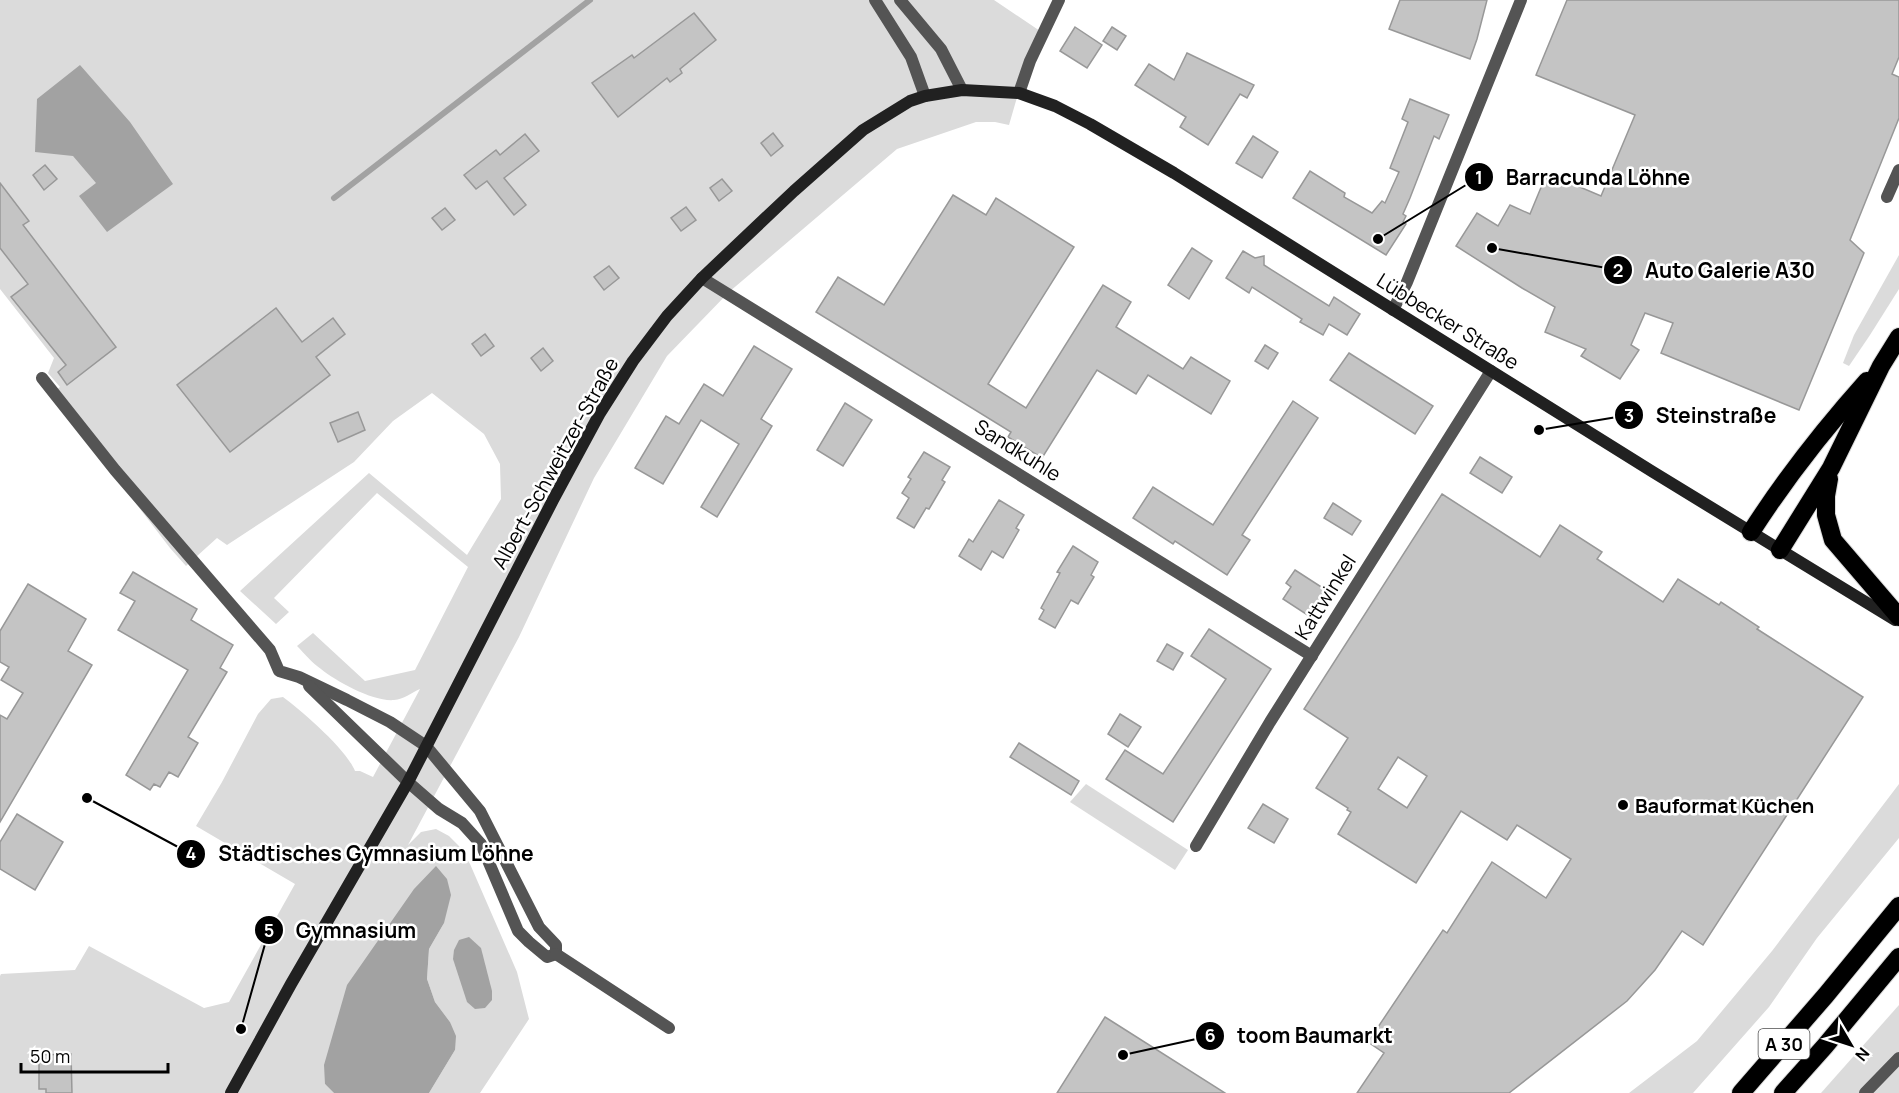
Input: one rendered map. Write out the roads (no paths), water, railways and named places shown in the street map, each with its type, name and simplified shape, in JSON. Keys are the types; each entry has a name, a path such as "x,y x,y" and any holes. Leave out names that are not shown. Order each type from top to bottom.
{"highway":[{"path":"1780,550 1832,468 1881,366 1899,337"},
{"path":"1751,532 1770,502 1840,411 1881,366"},
{"path":"1832,468 1826,496 1826,515 1833,540 1899,617"},
{"name":"A 30","path":"1741,1093 1899,906"},
{"name":"A 30","path":"1782,1093 1825,1046 1899,957"}],"main road":[{"name":"Lübbecker Straße","path":"863,130 910,101 962,90 1019,93 1055,106 1174,173 1899,622"},
{"name":"Albert-Schweitzer-Straße","path":"231,1093 408,782 498,610 552,500 600,413 633,361 667,316 702,278 863,130"}],"street":[{"path":"875,0 911,57 925,96"},
{"path":"900,0 941,49 962,90"},
{"path":"1019,93 1030,61 1059,0"},
{"path":"1393,310 1407,282 1521,0"},
{"path":"1887,197 1899,170"},
{"name":"Sandkuhle","path":"702,278 1312,656"},
{"name":"Kattwinkel","path":"1196,846 1491,371"},
{"path":"42,378 115,470 270,650 279,671 298,676 390,722 426,746 480,811 539,927 556,945 556,954"},
{"path":"298,676 408,782 440,809 462,823 481,844 518,931 529,942 546,957 556,954 669,1028"},
{"path":"1865,1093 1899,1058"}],"waterway":[{"path":"334,198 590,0"}],"place":[{"name":"Barracunda Löhne","path":"1378,239"},
{"name":"Auto Galerie A30","path":"1492,248"},
{"name":"Steinstraße","path":"1539,430"},
{"name":"Städtisches Gymnasium Löhne","path":"87,798"},
{"name":"Bauformat Küchen","path":"1623,805"},
{"name":"Gymnasium","path":"241,1029"},
{"name":"toom Baumarkt","path":"1123,1055"}]}
